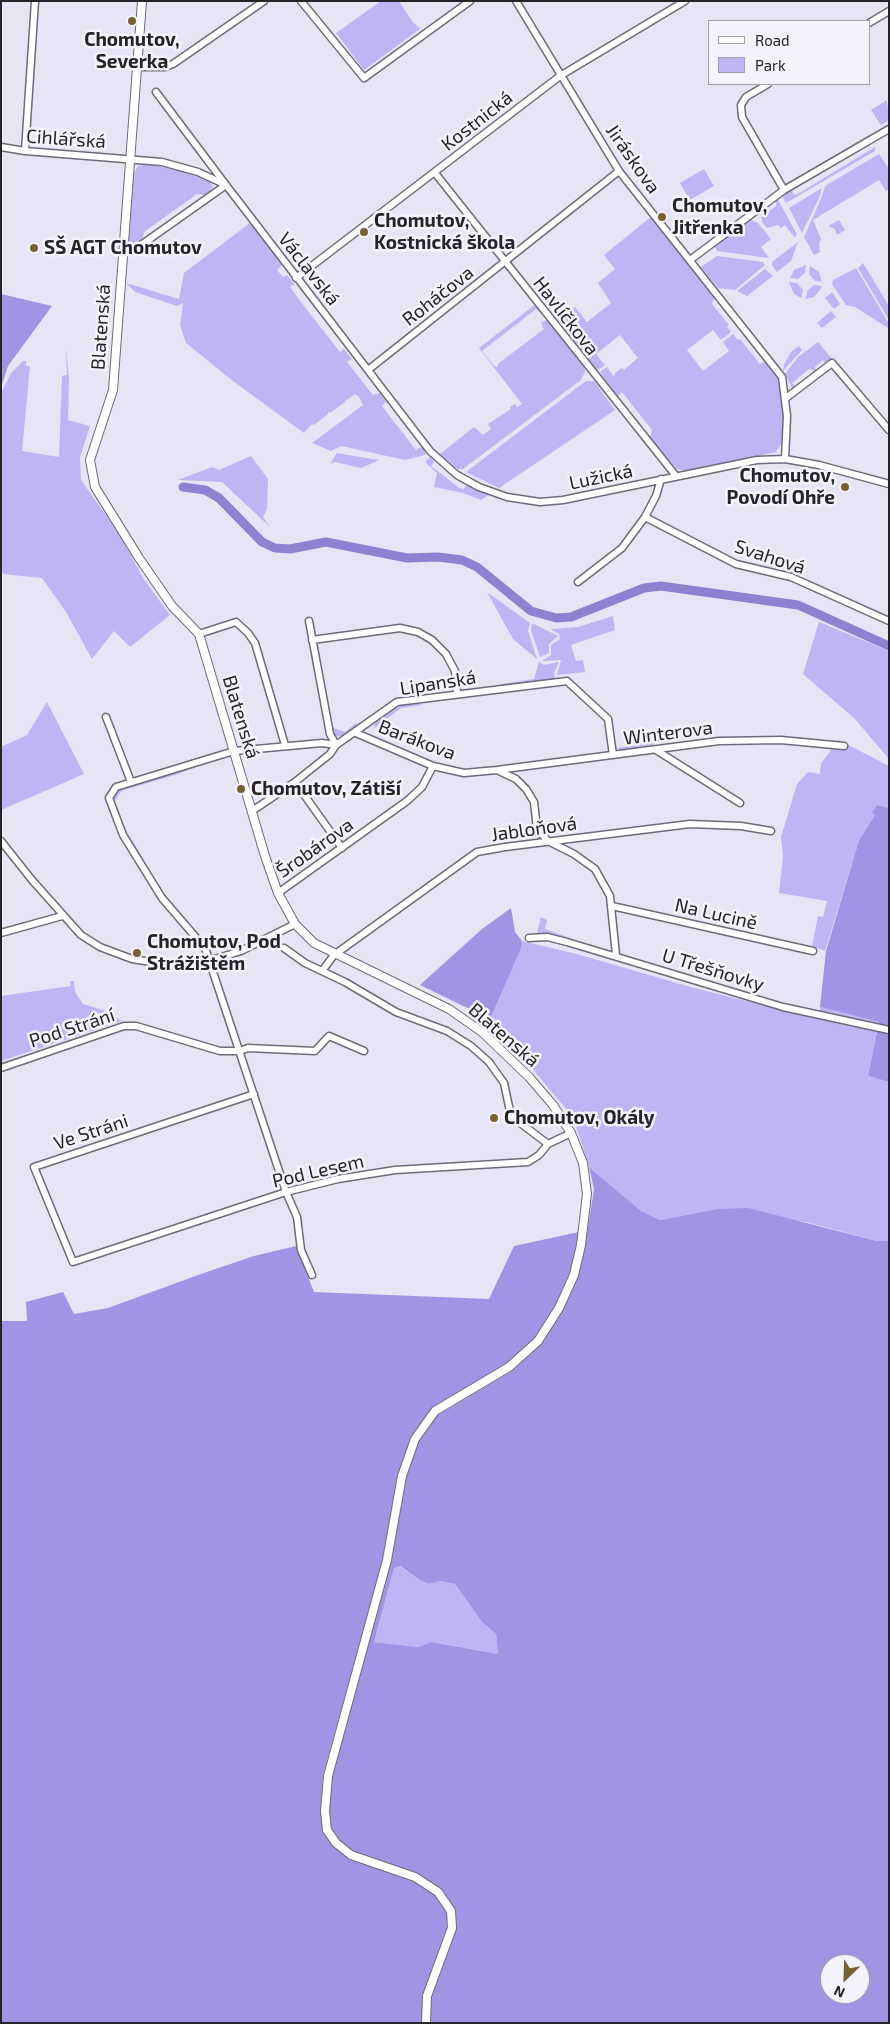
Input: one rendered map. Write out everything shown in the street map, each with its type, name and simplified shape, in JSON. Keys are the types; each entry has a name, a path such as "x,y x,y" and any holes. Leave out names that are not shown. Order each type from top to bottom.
{"street":[{"path":"24,151 35,1"},
{"name":"Blatenská","path":"142,1 113,390 90,460 95,487 139,558 172,606 199,634 278,893 295,924 314,943 449,1009 482,1032 529,1077 553,1105 570,1133 583,1162 588,1194 581,1245 574,1275 559,1308 538,1341 509,1367 435,1412 415,1439 402,1476 387,1560 328,1776 325,1810 327,1830 336,1843 351,1855 415,1877 438,1892 451,1911 452,1928 427,1996 426,2023"},
{"path":"137,67 165,67 173,64 264,1"},
{"path":"301,1 364,78 470,1"},
{"name":"Jiráskova","path":"516,1 619,170 782,377 788,416 786,459"},
{"name":"Kostnická","path":"296,278 560,76 685,1"},
{"path":"870,22 889,11"},
{"path":"766,85 746,97 741,106 742,117 784,190"},
{"name":"Václavská","path":"156,92 368,370"},
{"path":"690,260 784,190 889,129"},
{"name":"Cihlářská","path":"1,147 24,151 129,158"},
{"name":"Václavská","path":"129,158 162,162 198,172 226,185"},
{"name":"Roháčova","path":"368,370 619,170"},
{"name":"Havlíčkova","path":"435,173 676,476"},
{"path":"123,250 134,250 226,185"},
{"path":"786,398 832,363 889,430"},
{"name":"Lužická","path":"368,370 430,451 458,475 498,494 540,502 563,500 757,460 786,459 819,465 889,484"},
{"path":"578,582 622,548 645,517 656,496 661,479"},
{"name":"Svahová","path":"645,517 736,564 792,577 889,621"},
{"path":"309,621 330,734 336,745"},
{"path":"199,634 236,622 248,633 255,643 285,746"},
{"path":"312,640 400,628 418,632 432,640 446,654 454,671 457,693"},
{"name":"Lipanská","path":"252,811 295,782 330,754 336,745 356,733 397,702 457,693 567,682 608,719 613,755"},
{"path":"106,717 131,782"},
{"name":"Barákova","path":"356,733 433,766 464,773 497,770"},
{"name":"Winterova","path":"497,770 719,741 781,740 844,746"},
{"path":"312,1275 304,1258 296,1218 205,948 162,898 123,835 109,798 116,787 234,751 322,743 336,745"},
{"path":"656,750 740,803"},
{"name":"Šrobárova","path":"278,893 412,796 422,787 433,766"},
{"path":"497,770 516,778 526,789 534,802 537,829 548,841 574,854 595,868 610,896 616,956"},
{"path":"295,782 342,848"},
{"name":"Jabloňová","path":"322,971 334,954 478,852 548,841 690,824 741,826 771,831"},
{"path":"1,841 62,916 81,935 100,947 132,959 164,964 208,961 241,951 295,924"},
{"name":"Na Lucině","path":"612,906 813,951"},
{"path":"1,932 62,916"},
{"name":"U Třešňovky","path":"528,938 547,937 782,1007 889,1030"},
{"path":"284,948 305,963 396,1012 447,1031 471,1046 489,1062 504,1083 511,1116 548,1144"},
{"name":"Pod Strání","path":"1,1068 124,1026 136,1026 220,1051 240,1051 248,1048 315,1051 329,1036 364,1051"},
{"name":"Ve Stráni","path":"73,1262 34,1167 254,1094"},
{"name":"Pod Lesem","path":"73,1262 286,1192 338,1179 395,1170 528,1162 539,1155 548,1144 570,1133"}],"green space":[{"path":"381,1 399,1 412,21 420,29 364,70 336,33"},
{"path":"887,100 889,120 881,125 871,110"},
{"path":"875,147 875,151 786,203 783,198 784,193 792,189 793,194 796,195"},
{"path":"879,154 889,169 889,189 886,191 879,180 813,220 821,239 819,244 820,252 814,255 804,237 825,186"},
{"path":"146,164 180,170 210,182 213,187 207,195 197,194 144,232 142,242 132,244 128,241 132,176 138,166"},
{"path":"704,169 714,186 690,200 680,183"},
{"path":"822,188 819,198 802,233 789,208"},
{"path":"776,199 797,234 795,238 785,225 781,228 778,225 767,228 762,222 761,210 763,208 764,213 767,213 776,206"},
{"path":"652,216 715,296 712,304 729,325 727,327 731,332 721,340 713,330 687,350 703,371 729,351 723,342 733,334 738,340 740,339 760,364 763,362 769,363 779,378 784,418 782,442 776,452 686,471 677,469 650,439 652,430 622,392 617,397 600,372 607,367 614,377 615,373 622,368 624,370 638,358 620,335 596,354 605,365 598,370 593,367 557,322 575,307 587,322 611,303 598,283 615,269 604,255"},
{"path":"749,219 758,223 771,239 761,247 769,258 717,251 714,245"},
{"path":"839,220 845,230 837,235 835,229 828,226"},
{"path":"250,223 282,265 277,270 283,277 287,275 294,284 290,287 304,306 340,352 344,349 352,359 347,362 373,395 380,393 386,402 382,406 416,450 421,447 424,448 425,455 405,460 341,446 331,451 312,443 363,405 359,397 355,394 346,399 345,402 330,413 329,411 328,414 314,425 312,424 304,433 233,381 186,343 180,325 183,303 177,306 135,292 126,283 179,299 184,273"},
{"path":"798,242 791,261 777,272 772,266 772,262"},
{"path":"717,256 763,262 765,265 735,290 718,288 701,267"},
{"path":"863,263 889,306 889,320 858,268"},
{"path":"806,265 805,273 798,279 790,278 794,270"},
{"path":"810,266 819,272 822,282 815,281 809,274"},
{"path":"856,268 889,324 888,328 855,307 846,305 832,284 833,280"},
{"path":"765,269 773,276 747,296 737,291"},
{"path":"789,282 797,283 803,290 801,298 794,294"},
{"path":"814,285 822,286 814,297 806,299 807,291"},
{"path":"832,292 840,304 834,309 825,298"},
{"path":"537,303 542,310 541,314 536,309 482,351 494,366 497,367 499,363 544,329 541,323 551,320 584,363 585,372 581,380 463,469 458,469 440,454 474,427 483,435 491,429 488,424 511,409 510,407 515,404 517,407 522,404 479,348"},
{"path":"831,311 836,317 822,328 817,323"},
{"path":"818,342 832,359 826,364 823,360 815,367 816,371 809,369 792,383 796,387 792,388 785,374 798,357"},
{"path":"66,346 69,379 68,420 90,426 80,457 81,480 120,535 143,578 170,615 130,647 114,631 92,659 66,612 42,578 3,574 1,571 1,393 11,373 23,361 26,361 26,366 30,366 22,451 59,457 62,376 67,375"},
{"path":"799,346 802,350 783,371 784,364 791,352"},
{"path":"586,381 594,381 615,410 499,488 466,472"},
{"path":"337,453 379,460 361,468 335,462 330,464"},
{"path":"251,456 268,479 267,509 263,517 270,527 222,482 178,480 212,467 219,470"},
{"path":"430,457 434,462 431,466 458,487 463,490 469,485 489,495 481,500 463,493 434,487 437,473 425,462"},
{"path":"487,592 530,623 528,631 537,659 513,639"},
{"path":"613,616 615,630 571,645 576,661 583,660 585,672 557,675 561,660 542,661 551,655 551,645 560,639 559,634 551,629 578,627"},
{"path":"819,622 889,651 889,759 855,719 803,674"},
{"path":"532,623 558,636 549,644 549,653 540,657 531,630"},
{"path":"539,662 544,665 559,662 554,673 555,679 535,682 533,685 501,686 501,684 534,679"},
{"path":"420,701 421,705 401,708 373,729 375,723 399,706 407,703 410,705 417,704"},
{"path":"47,702 84,774 1,810 1,747 27,735"},
{"path":"356,723 358,726 344,736 335,736 333,734 333,728 345,732"},
{"path":"839,740 889,766 889,808 877,805 875,815 859,840 825,951 812,946 818,916 823,917 827,901 779,893 783,857 781,837 797,784 808,772 820,774 821,763"},
{"path":"653,743 654,746 650,749 644,747 624,752 617,748"},
{"path":"227,755 175,775 121,791 114,803 122,823 163,892 120,821 113,801 114,795 120,790"},
{"path":"541,917 547,920 545,929 573,939 559,939 537,933"},
{"path":"522,941 577,954 694,988 819,1019 820,1007 879,1022 868,1076 889,1082 889,1241 878,1241 806,1222 717,1209 660,1220 641,1211 589,1167 573,1117 490,1019"},
{"path":"70,981 74,981 75,992 83,1004 103,1010 122,1021 1,1061 1,996 71,986"},
{"path":"399,1566 429,1584 440,1581 455,1584 482,1622 496,1634 498,1654 433,1642 418,1647 374,1642 394,1568"}],"shaded area":[{"path":"1,294 52,306 8,366 1,388"},
{"path":"877,805 889,808 889,1082 868,1076 879,1022 820,1007 826,951 859,840 875,815 872,813"},
{"path":"511,908 515,932 522,941 521,948 490,1019 420,985 482,929"},
{"path":"589,1167 641,1211 660,1220 717,1209 748,1208 877,1241 889,1241 889,2023 430,2023 431,1996 456,1928 455,1910 441,1889 417,1874 353,1852 339,1840 331,1828 329,1810 332,1776 391,1561 406,1478 418,1441 438,1415 512,1371 541,1344 562,1310 577,1276 585,1246 594,1189","holes":["400,1566 429,1584 440,1581 455,1584 482,1622 496,1634 498,1654 432,1642 418,1647 374,1642 394,1568"]},
{"path":"579,1232 570,1274 555,1307 535,1338 507,1364 432,1408 411,1437 398,1476 383,1559 323,1775 321,1810 323,1831 333,1845 349,1859 414,1881 435,1895 447,1913 448,1927 423,1995 422,2023 1,2023 1,1321 27,1321 26,1302 63,1292 74,1314 108,1308 254,1256 296,1246 314,1292 489,1299 514,1246"}],"waterway":[{"path":"183,487 205,490 219,498 262,542 275,548 290,549 326,542 407,558 438,557 462,560 477,567 531,611 556,618 571,617 644,588 661,586 798,605 889,646"}],"place":[{"name":"Chomutov, Severka","path":"132,21"},
{"name":"Chomutov, Jitřenka","path":"662,217"},
{"name":"Chomutov, Kostnická škola","path":"364,232"},
{"name":"SŠ AGT Chomutov","path":"34,248"},
{"name":"Chomutov, Povodí Ohře","path":"845,487"},
{"name":"Chomutov, Zátiší","path":"241,789"},
{"name":"Chomutov, Pod Strážištěm","path":"137,953"},
{"name":"Chomutov, Okály","path":"494,1118"}]}
